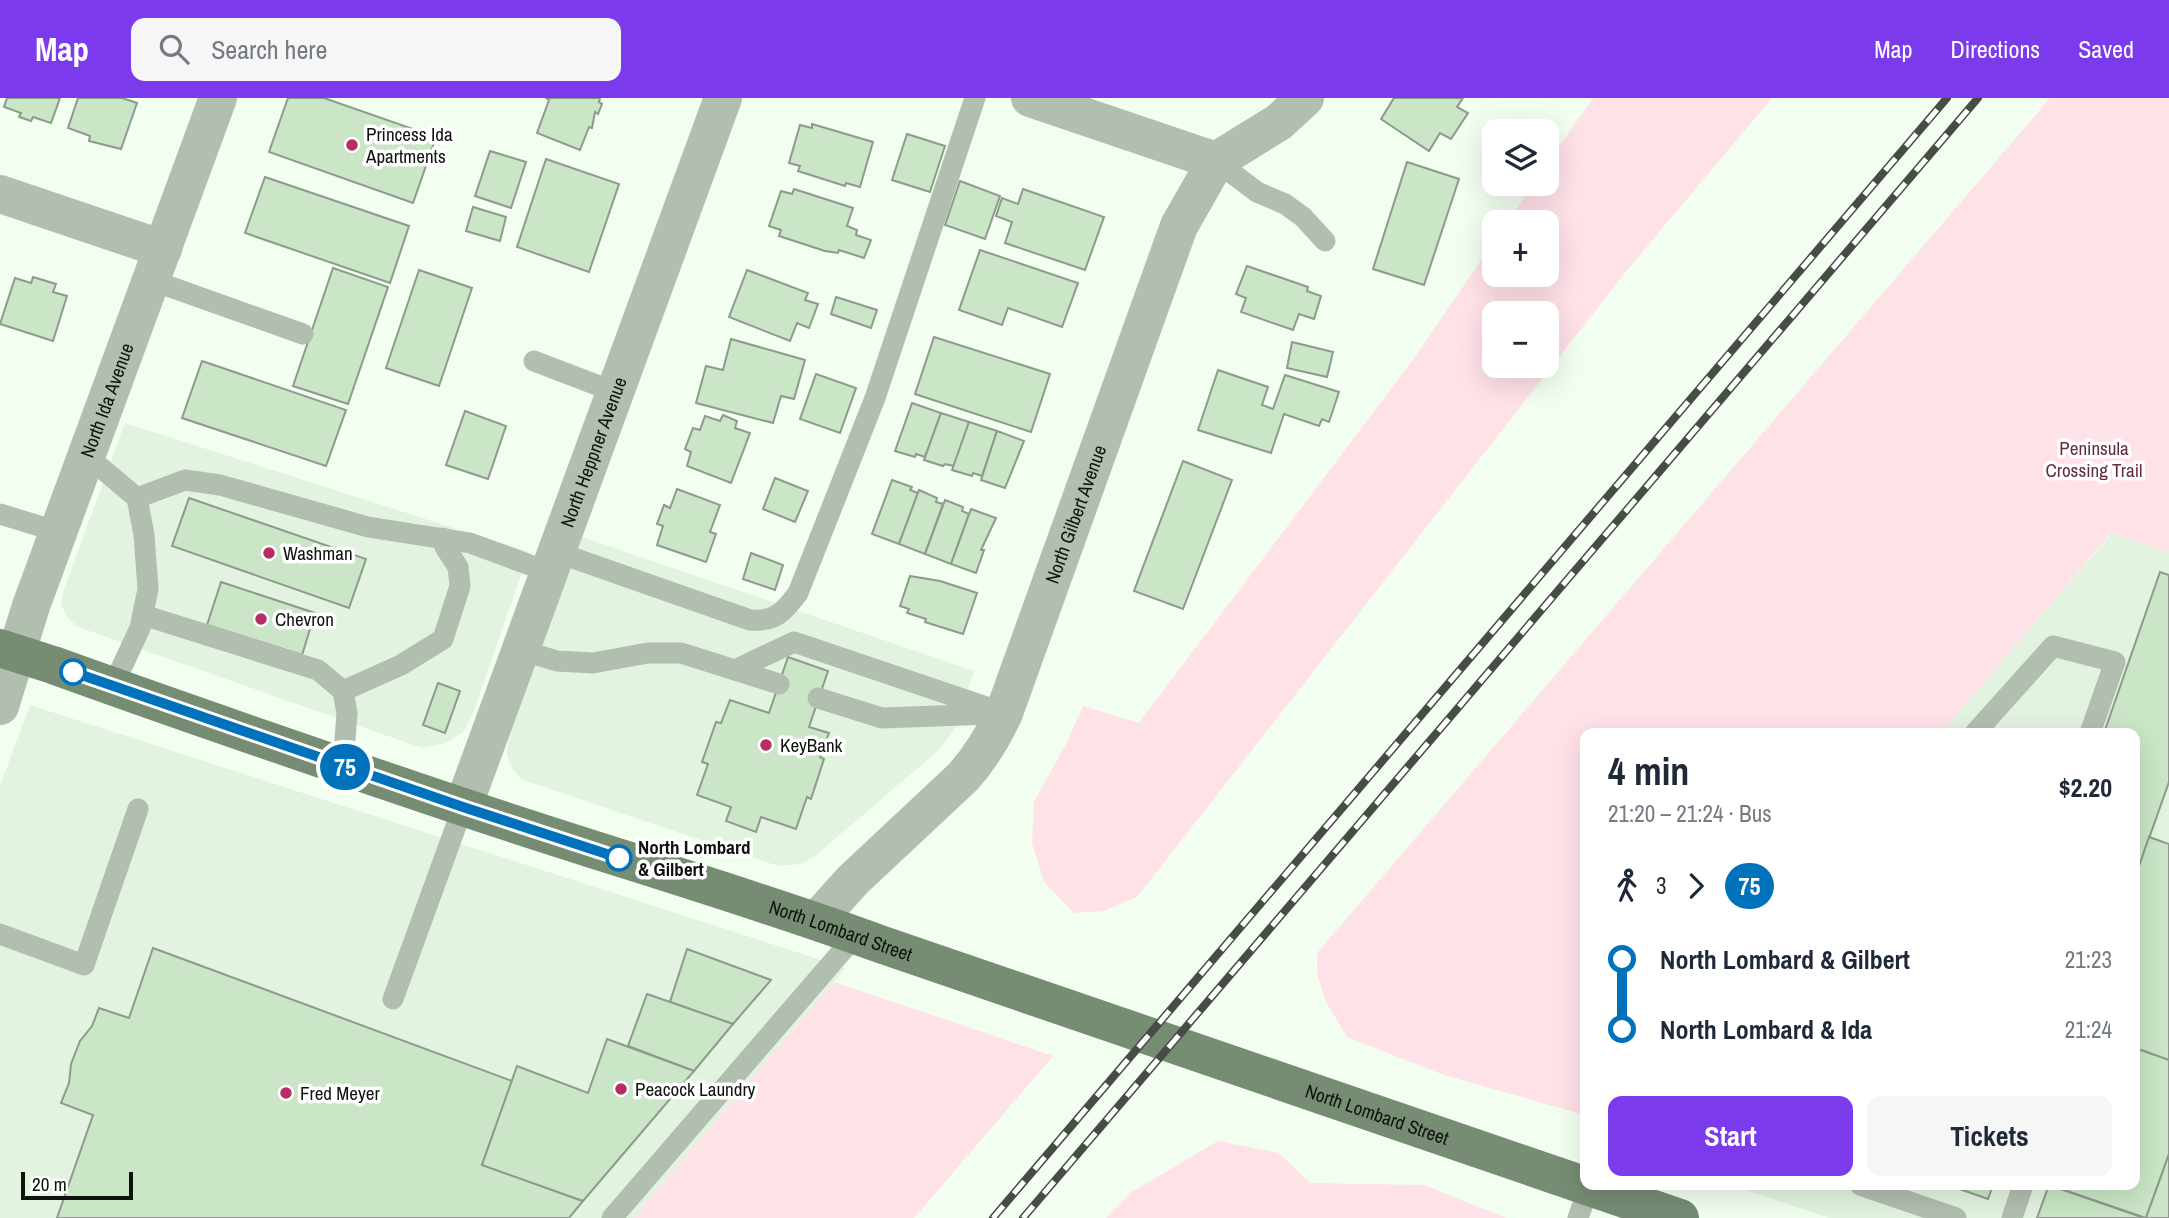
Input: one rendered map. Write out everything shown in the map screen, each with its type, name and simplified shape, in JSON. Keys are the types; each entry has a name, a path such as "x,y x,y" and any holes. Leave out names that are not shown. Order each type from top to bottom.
{"main road":[{"name":"North Lombard Street","path":"8,651 463,807 765,906 817,920 868,940 1446,1136 1583,1203 1680,1218"}],"street":[{"name":"North Ida Avenue","path":"0,706 8,651 59,532 218,98"},
{"name":"North Heppner Avenue","path":"463,807 723,98"},
{"path":"1030,98 1216,161"},
{"name":"North Gilbert Avenue","path":"817,920 853,880 978,760 1004,713 1179,226 1216,161 1279,122 1305,98"},
{"path":"0,194 157,265"}],"lane":[{"path":"136,498 184,480 220,485 368,527 470,543 553,562 750,620 765,621 776,618 798,593 875,397 975,98"},
{"path":"1216,161 1257,192 1285,204 1303,217 1325,241"},
{"path":"157,265 303,334"},
{"path":"534,361 615,392"},
{"path":"87,456 136,498 144,535 148,589 143,615 140,628 113,686"},
{"path":"0,514 59,532"},
{"path":"343,691 401,664 443,639 460,586 458,567 443,538"},
{"path":"143,615 318,670 343,691 347,713 343,766"},
{"path":"735,670 794,642 1004,713"},
{"path":"1979,728 2053,646 2115,662 2092,728"},
{"path":"520,650 557,661 593,663 648,653 681,653 779,684"},
{"path":"818,698 882,718 1004,713"},
{"path":"393,999 463,807"},
{"path":"0,934 84,965 138,809"},
{"path":"612,1218 868,940"},
{"path":"1874,1190 1955,1218"},
{"path":"2012,1218 2021,1190"}],"shaded area":[{"path":"125,423 529,552 474,711 464,731 446,743 422,748 78,627 66,616 61,604 64,589"},
{"path":"2112,533 2169,552 2169,1218 1829,1218 1747,1190 2140,1190 2140,728 1945,728"},
{"path":"579,536 974,671 956,727 940,749 816,855 801,864 778,866 523,780 513,770 507,755 508,740"},
{"path":"30,705 846,968 633,1218 0,1218 0,786"}],"green space":[{"path":"1593,98 1772,98 1628,269 1559,357 1559,301 1482,301 1482,378 1543,378 1137,897 1104,911 1074,913 1044,882 1032,843 1034,802 1066,744 1083,706 1139,723 1415,357 1482,259 1482,287 1559,287 1559,210 1516,210 1525,196 1559,196 1559,147"},
{"name":"Peninsula Crossing Trail","path":"2050,98 2169,98 2169,552 2111,533 1945,728 1580,728 1580,1114 1444,1075 1347,1037 1326,1002 1317,974 1317,953"},
{"path":"834,982 1053,1056 914,1218 633,1218"},
{"path":"1218,1141 1279,1153 1310,1183 1424,1185 1506,1218 1106,1218 1132,1192"}],"building":[{"path":"7,98 60,98 51,123 33,117 31,121 19,117 21,113 4,107"},
{"path":"78,98 122,98 137,103 121,149 89,141 90,136 68,128"},
{"name":"Princess Ida Apartments","path":"288,98 324,98 436,137 413,203 269,152"},
{"path":"546,98 600,98 599,102 602,104 598,114 595,112 592,128 589,127 580,150 537,133 549,100"},
{"path":"1394,98 1463,98 1457,107 1468,113 1451,139 1440,133 1429,151 1381,119"},
{"path":"812,124 873,142 860,187 846,183 845,186 798,171 800,166 789,163 800,125 812,128"},
{"path":"907,134 945,146 930,192 892,180"},
{"path":"490,151 526,162 511,208 475,196"},
{"path":"546,159 619,184 589,272 517,247"},
{"path":"1407,162 1459,179 1424,285 1373,269"},
{"path":"265,177 409,226 390,283 245,233"},
{"path":"960,181 1000,196 985,239 945,225"},
{"path":"794,189 853,208 847,226 857,230 856,235 871,240 864,258 839,250 838,253 825,251 779,236 781,230 769,226 781,191 792,194"},
{"path":"1023,189 1104,217 1085,270 1005,243 1012,222 996,216 1002,198 1018,204"},
{"path":"473,207 506,217 500,241 466,231"},
{"path":"980,250 1078,283 1062,327 1008,308 1002,325 959,310"},
{"path":"1247,266 1308,287 1307,291 1321,296 1314,319 1299,314 1293,330 1241,312 1246,298 1236,294"},
{"path":"333,268 388,287 348,404 293,386"},
{"path":"419,270 472,288 439,386 386,368"},
{"path":"747,270 808,293 805,300 818,304 809,328 797,323 790,341 729,317"},
{"path":"33,277 56,284 53,292 67,296 53,341 0,324 15,278 31,283"},
{"path":"836,297 877,310 871,328 831,314"},
{"path":"934,337 1050,374 1031,432 915,394"},
{"path":"731,339 805,360 794,399 781,396 773,423 696,403 706,366 723,370"},
{"path":"1292,342 1333,352 1327,377 1287,368"},
{"path":"202,361 346,410 326,466 182,418"},
{"path":"1218,370 1268,387 1262,405 1273,409 1285,375 1339,392 1329,422 1322,419 1319,426 1284,414 1271,453 1198,430"},
{"path":"816,374 856,388 840,433 800,419"},
{"path":"912,403 941,413 925,457 895,451"},
{"path":"465,411 506,426 488,479 446,465"},
{"path":"941,413 969,422 954,466 943,466 924,460"},
{"path":"723,415 737,421 735,428 750,433 731,483 687,466 691,452 685,449 693,428 700,430 705,416 720,421"},
{"path":"969,422 997,431 982,476 952,470"},
{"path":"997,431 1024,441 1005,488 981,480"},
{"path":"1183,461 1232,480 1183,609 1134,591"},
{"path":"775,478 808,491 795,522 763,509"},
{"path":"892,480 912,487 910,490 918,493 899,544 872,534"},
{"path":"677,489 720,505 710,532 716,534 706,562 657,545 663,526 657,524 664,505 670,508"},
{"path":"919,490 937,498 936,502 943,504 925,554 899,544"},
{"name":"Washman","path":"189,498 366,559 349,608 172,546"},
{"path":"945,500 963,507 962,511 969,514 951,564 925,554"},
{"path":"971,509 996,518 981,550 984,550 976,573 951,564"},
{"path":"751,553 783,565 775,590 743,579"},
{"path":"2160,572 2169,575 2169,782 2140,864 2140,728 2106,728"},
{"path":"910,576 940,581 977,593 963,634 925,622 926,619 907,613 909,609 900,606"},
{"name":"Chevron","path":"221,582 315,613 302,655 207,625"},
{"name":"KeyBank","path":"788,657 828,671 809,727 829,733 820,757 824,759 811,799 807,797 796,829 761,817 756,832 726,821 731,807 697,795 708,764 702,762 716,722 721,723 730,700 769,713"},
{"path":"438,683 460,691 445,733 423,725"},
{"path":"2149,837 2169,844 2169,1060 2140,1050 2140,863"},
{"name":"Fred Meyer","path":"153,948 512,1081 482,1165 583,1201 569,1218 57,1218 93,1115 61,1103 69,1083 71,1064 80,1041 92,1026 99,1008 129,1018"},
{"path":"687,949 771,980 733,1024 670,1002"},
{"path":"647,994 733,1024 694,1071 628,1046"},
{"path":"607,1039 694,1071 583,1201 482,1165 517,1066 588,1093"},
{"path":"2140,1050 2169,1060 2169,1154 2146,1218 2064,1190 2140,1190"},
{"path":"2169,1154 2169,1218 2146,1218"},
{"path":"1962,1190 1991,1190 1988,1199"},
{"path":"2047,1190 2063,1190 2144,1218 2037,1218"}],"railway":[{"path":"993,1218 1947,98"},
{"path":"1023,1218 1978,98"}],"bus line":[{"name":"75","path":"73,672 619,858"}],"place":[{"name":"Princess Ida Apartments","path":"352,145"},
{"name":"Washman","path":"269,553"},
{"name":"Chevron","path":"261,619"},
{"name":"KeyBank","path":"766,745"},
{"name":"North Lombard & Gilbert","path":"619,858"},
{"name":"Peacock Laundry","path":"621,1089"},
{"name":"Fred Meyer","path":"286,1093"}]}
